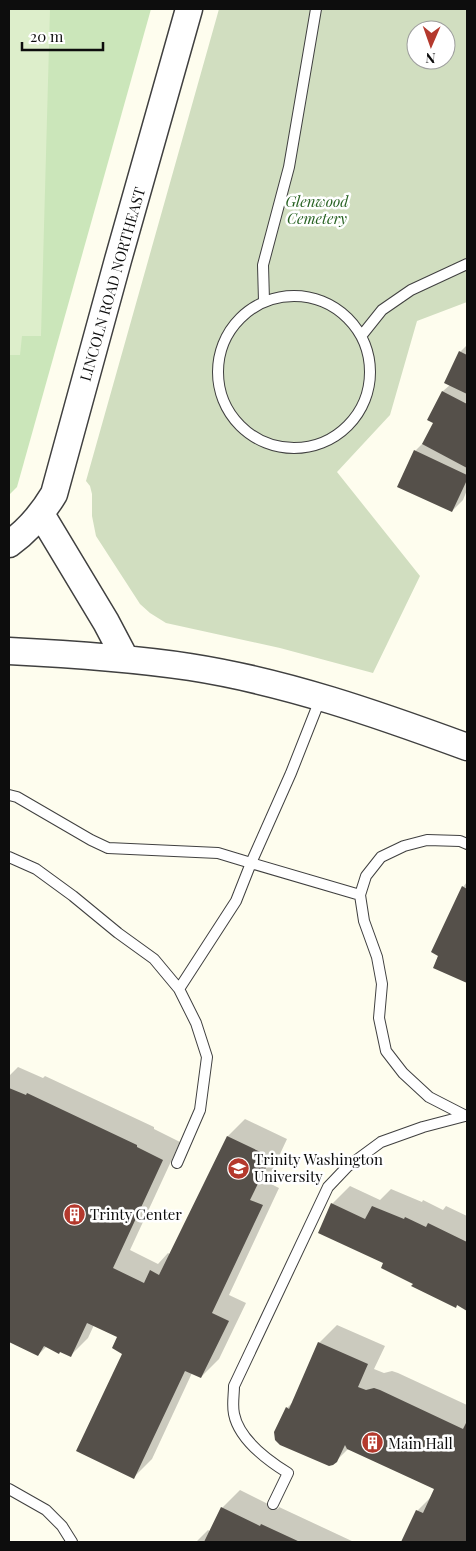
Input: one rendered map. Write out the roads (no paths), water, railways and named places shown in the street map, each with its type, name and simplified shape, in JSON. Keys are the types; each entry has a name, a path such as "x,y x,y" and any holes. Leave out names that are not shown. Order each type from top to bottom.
{"street":[{"name":"LINCOLN ROAD NORTHEAST","path":"9,544 41,514 54,494 189,9"},
{"path":"41,514 106,622 125,658"},
{"path":"9,651 125,658 200,669 322,697 392,719 467,747"}],"lane":[{"path":"264,302 263,265 289,167 316,9"},
{"path":"362,335 382,310 411,290 467,264"},
{"path":"286,296 308,297 330,304 348,317 362,335 370,360 370,386 361,411 344,431 321,444 295,449 269,444 246,432 228,412 219,388 218,379 218,362 226,336 242,316 264,302 286,296"},
{"path":"179,989 236,901 322,697"},
{"path":"9,795 17,797 108,848 218,853 360,895"},
{"path":"466,1116 428,1097 403,1072 386,1051 379,1018 382,984 377,957 364,921 360,895 366,876 381,858 404,846 427,840 460,841 467,844"},
{"path":"9,857 36,869 73,896 118,933 154,959 179,989 196,1022 207,1057 200,1110 177,1163"},
{"path":"273,1504 288,1473 272,1463 241,1434 234,1413 234,1386 328,1186 347,1167 380,1142 423,1127 466,1116"},
{"path":"9,1489 46,1510 62,1526 72,1542"}],"place":[{"name":"Trinity Washington University","path":"238,1168"},
{"name":"Trinty Center","path":"74,1214"},
{"name":"Main Hall","path":"372,1443"}],"park label":[{"name":"Glenwood Cemetery","path":"317,210"}]}
